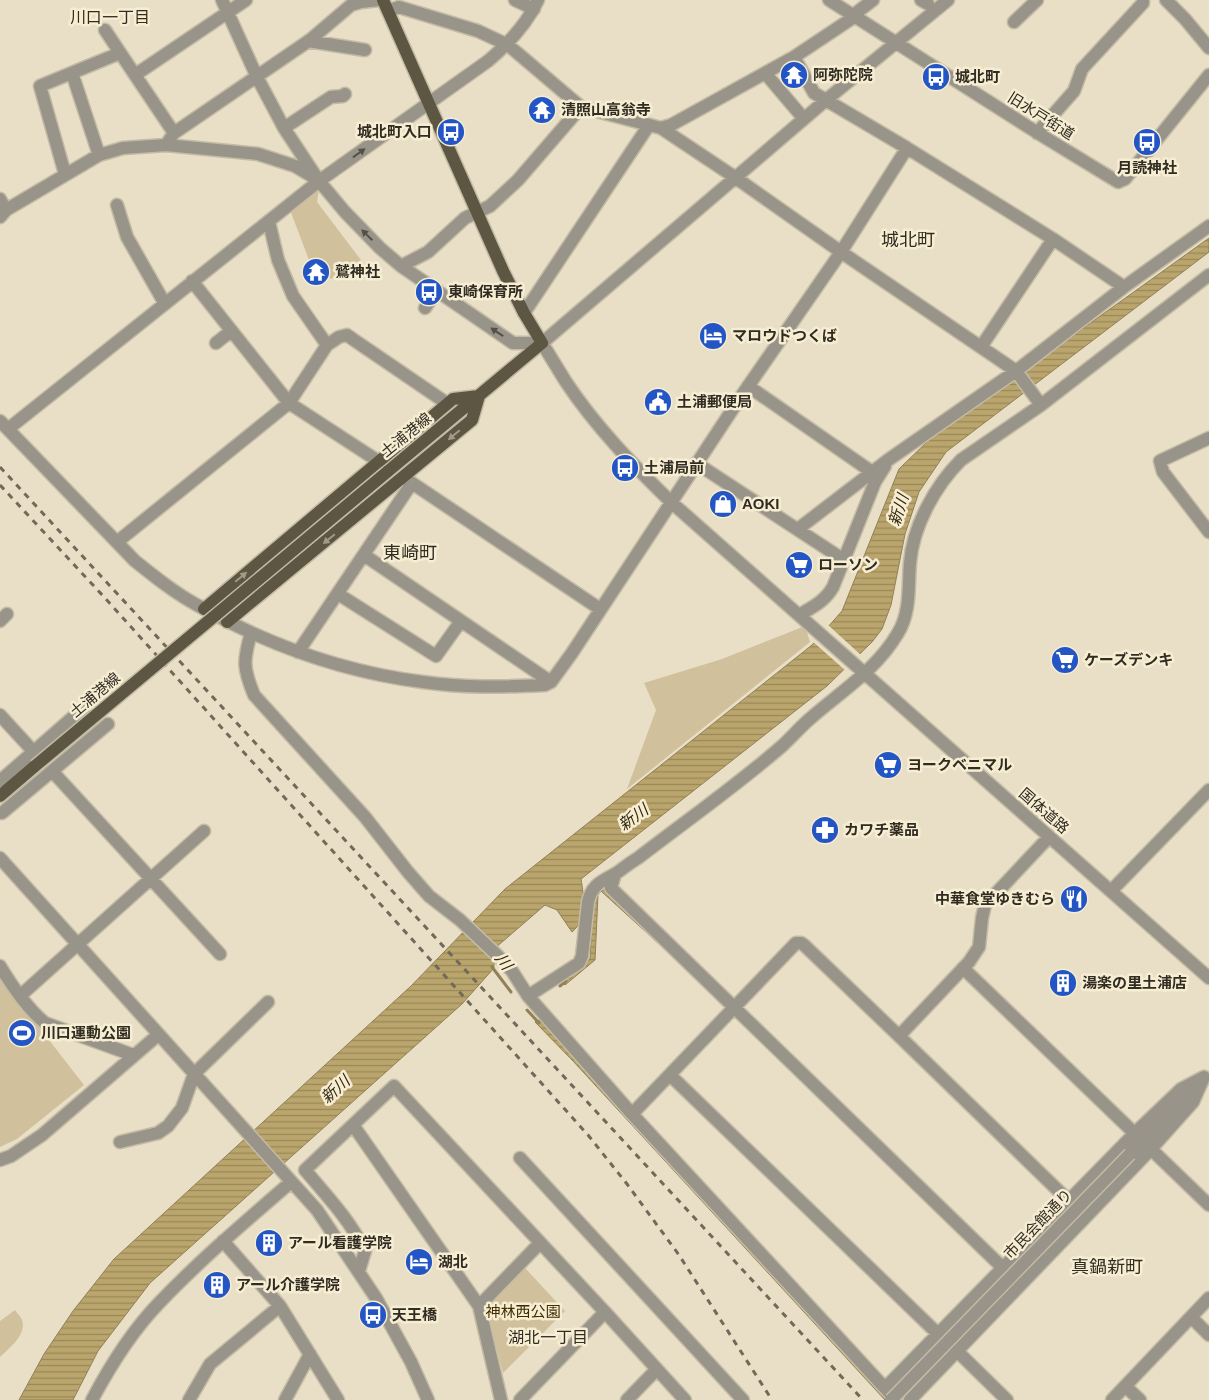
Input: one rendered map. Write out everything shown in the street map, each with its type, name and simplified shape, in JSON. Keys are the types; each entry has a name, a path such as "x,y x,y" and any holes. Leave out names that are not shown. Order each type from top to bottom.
{"main road":[{"path":"386,5 503,271 542,342"},
{"name":"土浦港線","path":"0,796 542,342"},
{"path":"204,609 453,399 479,396 472,420 408,480 227,622"}],"street":[{"path":"222,0 257,77 284,128 319,181 345,212 380,248 401,266 513,343 542,342 826,100 948,0"},
{"path":"135,75 246,0"},
{"path":"166,145 174,132 308,41 351,5 379,0"},
{"path":"514,0 536,5 508,45 319,181 165,304 4,425 135,561 160,580 227,622 298,652 362,672 423,682 488,687 545,685 551,682 572,654 748,386 841,252 907,148"},
{"path":"524,312 655,127 672,125 794,57 873,0"},
{"path":"1014,22 1037,0"},
{"path":"1037,133 1074,91 1082,69 1142,0"},
{"path":"1166,0 1209,48"},
{"name":"旧水戸街道","path":"838,2 853,16 895,44 1115,181 1123,181 1209,75"},
{"path":"386,5 399,7 478,31 508,45 582,107 655,127 736,178 1016,371 1041,405"},
{"path":"105,30 174,132"},
{"path":"308,41 365,50"},
{"path":"65,174 40,86 120,53"},
{"path":"794,57 814,93 907,148 1053,239 1124,287"},
{"path":"72,73 99,155"},
{"path":"765,73 799,113"},
{"path":"284,128 331,97 343,96 345,94"},
{"path":"401,266 428,252 452,228 476,211 490,206 518,180 582,107"},
{"path":"2,209 99,155 123,148 166,145 258,154 295,166 319,181"},
{"path":"117,205 128,238 165,304"},
{"path":"269,222 278,260 293,296 327,345"},
{"path":"798,529 888,460 1016,371 1124,287 1209,226"},
{"path":"982,347 1053,239"},
{"path":"528,996 579,963 582,956 589,894 606,877 615,874 774,752 892,643 900,631 910,595 910,560 925,513 940,483 961,460 1041,405 1209,275"},
{"path":"192,281 289,404 378,461"},
{"path":"425,308 437,290"},
{"path":"216,343 231,331"},
{"path":"117,542 289,404 327,345 339,337 347,335 445,402"},
{"name":"国体道路","path":"542,342 566,382 600,427 671,502 1209,978"},
{"path":"748,386 872,472"},
{"path":"1209,438 1160,461 1163,472 1209,532"},
{"path":"799,615 827,597 833,587 875,482 888,460"},
{"path":"696,464 844,560"},
{"path":"298,652 364,555 408,480 600,609"},
{"path":"364,555 551,682"},
{"path":"338,594 436,656 461,621"},
{"path":"251,633 244,662 254,695 365,816 418,884 429,896 460,920 512,971 528,996 632,1114 896,1400"},
{"path":"0,780 88,704"},
{"path":"0,715 33,751"},
{"path":"0,813 108,724"},
{"path":"52,771 220,954"},
{"path":"1111,891 1209,790"},
{"path":"20,995 204,831"},
{"path":"898,1036 963,968 979,947 985,906 1048,837"},
{"path":"0,858 317,1210 359,1271 393,1328 428,1400"},
{"path":"615,874 611,888 735,1006 1003,1268"},
{"path":"632,1114 735,1006 796,944 801,942 1069,1201"},
{"path":"0,966 35,1015 45,1023 133,1055"},
{"path":"963,968 1209,1204"},
{"path":"120,1142 158,1133 168,1126 182,1108 194,1074 268,1002"},
{"path":"0,1160 11,1156 42,1134 158,1035"},
{"name":"市民会館通り","path":"891,1400 1206,1074"},
{"path":"670,1075 938,1334"},
{"path":"359,1271 365,1251 356,1233 341,1212 305,1170 394,1086 685,1400"},
{"path":"353,1125 479,1306 502,1400"},
{"path":"885,1388 1069,1201 1142,1141"},
{"path":"910,1400 1142,1141"},
{"path":"520,1158 743,1400"},
{"path":"92,1400 127,1344 158,1304 288,1178"},
{"path":"223,1241 280,1306 338,1400"},
{"path":"479,1306 540,1243"},
{"path":"1112,1400 1209,1298"},
{"path":"190,1400 210,1364 280,1306"},
{"path":"520,1400 605,1312"},
{"path":"1191,1317 1209,1335"},
{"path":"956,1350 1007,1400"},
{"path":"285,1400 310,1354"},
{"path":"627,1400 657,1369"},
{"path":"1125,1386 1140,1400"}],"green space":[{"path":"319,188 317,202 361,260 331,279 309,260 290,210"},
{"path":"805,626 810,642 627,789 656,710 644,683 722,659"},
{"name":"川口運動公園","path":"0,977 84,1085 17,1139 0,1147"},
{"name":"神林西公園","path":"525,1268 565,1311 503,1373 486,1308"},
{"path":"15,1310 22,1320 22,1331 16,1341 0,1357 0,1321"}],"water":[{"name":"新川","path":"1209,238 1209,252 946,452 919,492 905,534 891,605 882,629 872,642 827,686 581,879 584,900 583,914 581,921 572,932 557,910 545,905 494,949 494,968 462,1004 150,1283 98,1351 73,1400 19,1400 44,1354 73,1311 114,1259 411,986 505,889 812,645 842,611 899,469 933,436"},
{"path":"602,885 732,1006 727,1006 601,891 598,895 595,960 565,985 562,982 590,959 593,899"},
{"path":"539,1020 577,1057 883,1390 885,1400 535,1022"}],"pier":[{"path":"827,624 862,656 846,671 812,641"}],"waterway":[{"name":"川","path":"492,967 511,992"},
{"path":"560,986 566,981"},
{"path":"527,1010 539,1023"}],"railway":[{"path":"0,467 863,1400"},
{"path":"0,485 105,598 588,1135 679,1255 772,1400"}],"place":[{"name":"阿弥陀院","path":"794,75"},
{"name":"城北町","path":"936,77"},
{"name":"清照山高翁寺","path":"542,110"},
{"name":"城北町入口","path":"451,132"},
{"name":"月読神社","path":"1147,142"},
{"name":"鷲神社","path":"316,272"},
{"name":"東崎保育所","path":"429,292"},
{"name":"マロウドつくば","path":"713,336"},
{"name":"土浦郵便局","path":"658,402"},
{"name":"土浦局前","path":"625,468"},
{"name":"AOKI","path":"723,504"},
{"name":"ローソン","path":"799,565"},
{"name":"ケーズデンキ","path":"1065,660"},
{"name":"ヨークベニマル","path":"888,765"},
{"name":"カワチ薬品","path":"825,830"},
{"name":"中華食堂ゆきむら","path":"1074,899"},
{"name":"湯楽の里土浦店","path":"1063,983"},
{"name":"川口運動公園","path":"22,1033"},
{"name":"アール看護学院","path":"269,1243"},
{"name":"湖北","path":"419,1262"},
{"name":"アール介護学院","path":"217,1285"},
{"name":"天王橋","path":"373,1315"}],"district":[{"name":"川口一丁目","path":"110,17"},
{"name":"城北町","path":"908,240"},
{"name":"東崎町","path":"410,553"},
{"name":"真鍋新町","path":"1107,1267"},
{"name":"湖北一丁目","path":"548,1337"}]}
